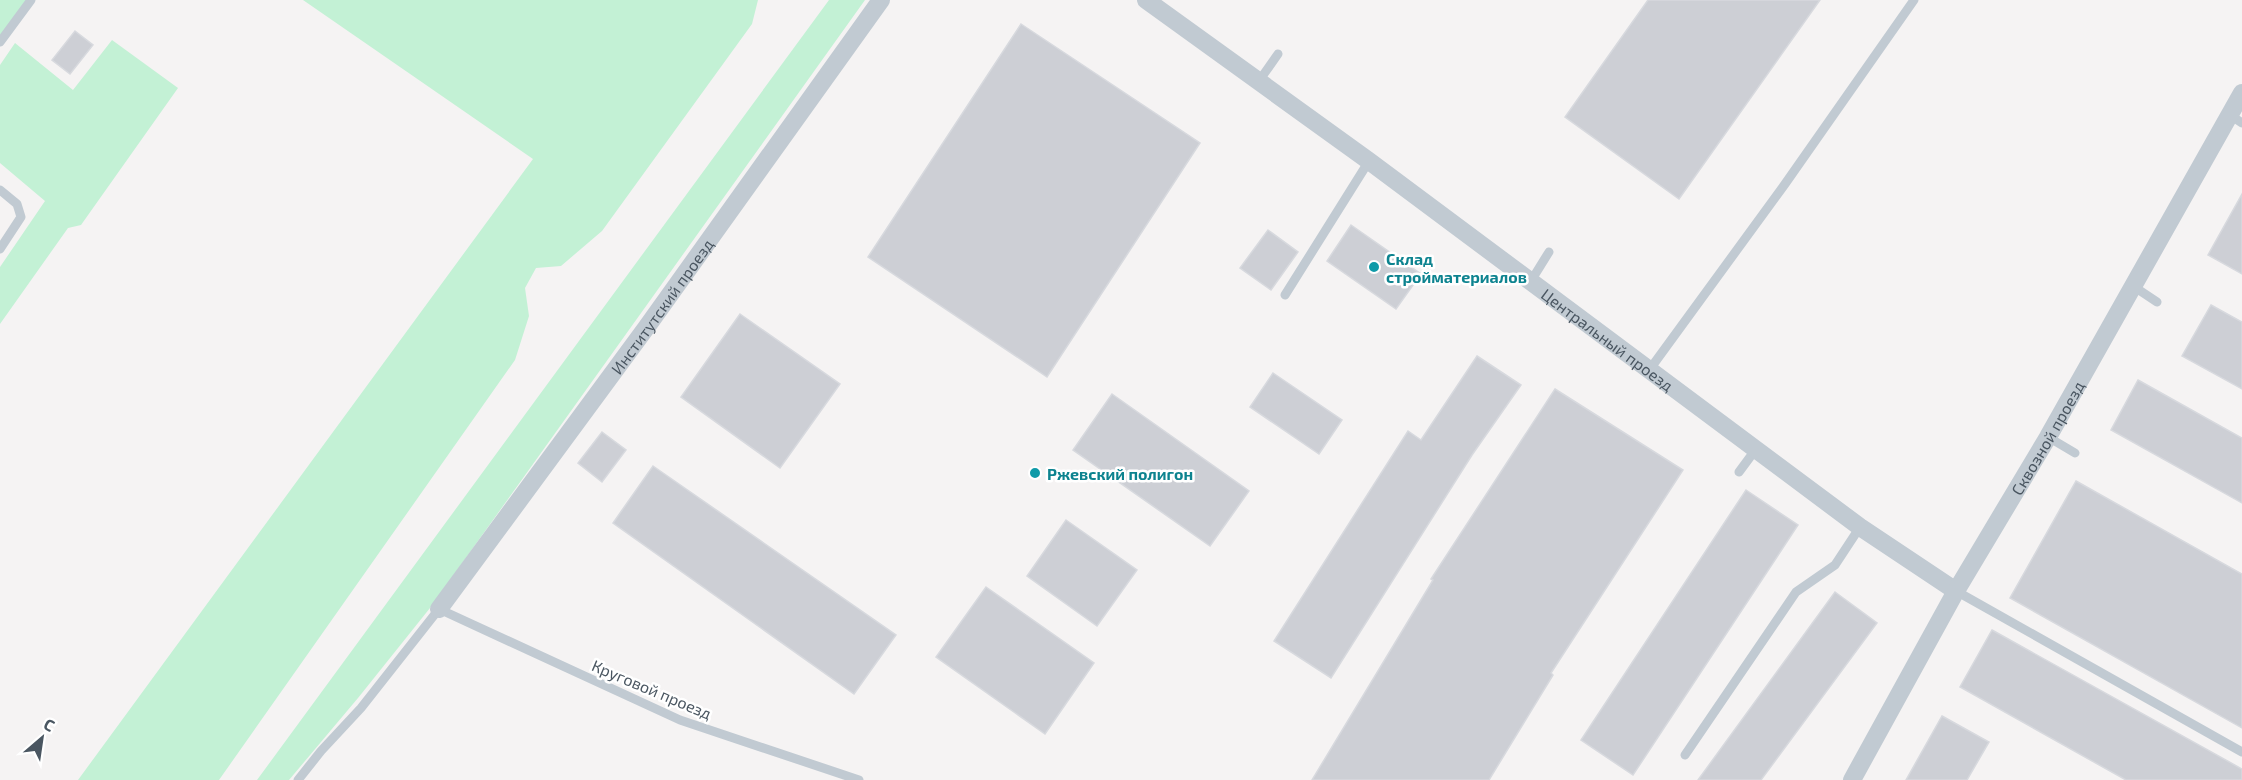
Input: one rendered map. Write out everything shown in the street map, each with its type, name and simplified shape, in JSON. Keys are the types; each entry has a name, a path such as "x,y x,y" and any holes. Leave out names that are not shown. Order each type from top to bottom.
{"street":[{"name":"Институтский проезд","path":"439,609 588,416 881,0"},
{"name":"Центральный проезд","path":"1146,0 1369,161 1860,527 1956,591"},
{"name":"Сквозной проезд","path":"1852,780 1956,591 2133,286 2236,119 2242,93"}],"lane":[{"path":"0,42 31,0"},
{"path":"1650,369 1785,184 1914,0"},
{"path":"1259,81 1278,54"},
{"path":"1285,295 1369,161"},
{"path":"0,190 17,204 21,217 0,249"},
{"path":"1531,281 1549,252"},
{"path":"2133,286 2157,302"},
{"path":"2048,436 2075,453"},
{"path":"1739,472 1756,449"},
{"path":"1684,754 1796,592 1835,565 1860,527"},
{"path":"1956,591 2242,752"},
{"path":"298,780 361,708 439,609"},
{"name":"Круговой проезд","path":"439,609 680,720 859,780"}],"green space":[{"path":"0,0 30,0 0,41"},
{"path":"303,0 758,0 752,24 602,231 561,266 536,268 525,288 529,316 515,360 219,780 78,780 533,159"},
{"path":"829,0 865,0 430,608 289,780 257,780"},
{"path":"112,40 178,88 81,225 68,228 0,324 0,267 45,201 0,163 0,65 15,43 73,90"}],"building":[{"path":"1648,0 1820,0 1679,199 1565,117"},
{"path":"1021,24 1200,143 1047,377 868,257"},
{"path":"75,31 93,45 70,74 52,60"},
{"path":"2242,194 2242,274 2208,255"},
{"name":"Склад стройматериалов","path":"1351,225 1421,274 1396,309 1327,261"},
{"path":"1268,230 1298,252 1271,290 1240,268"},
{"path":"2211,305 2242,322 2242,389 2182,356"},
{"path":"740,314 840,384 780,468 681,397"},
{"path":"1477,356 1521,385 1472,455 1331,678 1274,641 1408,431 1421,440"},
{"path":"1273,373 1342,420 1319,454 1250,407"},
{"path":"2138,380 2242,438 2242,503 2111,430"},
{"path":"1555,389 1683,470 1551,673 1553,675 1489,780 1312,780 1433,580 1431,579"},
{"path":"1112,394 1249,491 1210,546 1073,450"},
{"path":"602,432 626,450 602,482 578,463"},
{"path":"653,466 896,635 854,694 613,523"},
{"path":"2076,481 2242,574 2242,728 2010,598"},
{"path":"1746,490 1798,525 1633,775 1581,740"},
{"path":"1066,520 1137,570 1097,626 1027,576"},
{"path":"986,587 1094,663 1045,734 936,657"},
{"path":"1835,592 1877,623 1761,780 1698,780"},
{"path":"1992,630 2242,769 2242,780 2126,780 1960,687"},
{"path":"1942,716 1989,742 1967,780 1906,780"}],"place":[{"name":"Склад стройматериалов","path":"1374,267"},
{"name":"Ржевский полигон","path":"1035,473"}]}
